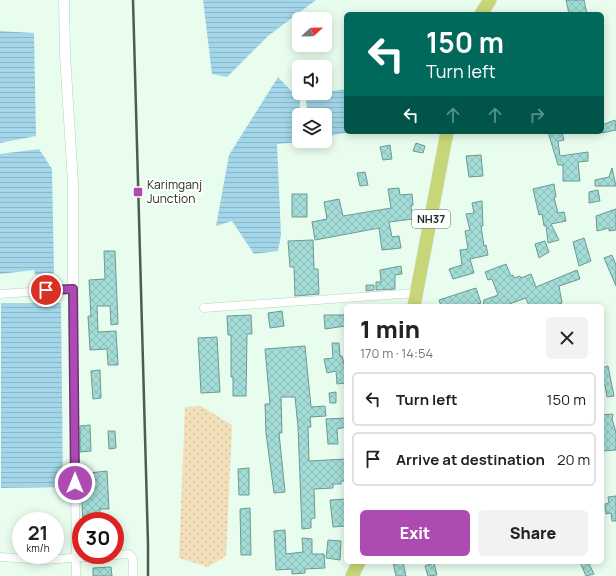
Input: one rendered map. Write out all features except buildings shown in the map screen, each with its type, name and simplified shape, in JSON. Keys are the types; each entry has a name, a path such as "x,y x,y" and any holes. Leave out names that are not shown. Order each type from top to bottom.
{"highway":[{"path":"482,12 490,0"},
{"name":"NH37","path":"414,304 447,134"},
{"path":"352,576 358,564"}],"street":[{"path":"64,0 65,55 73,183 75,512"},
{"path":"0,294 73,289"},
{"path":"204,308 417,293"},
{"path":"124,554 129,554 133,559 133,576"},
{"path":"0,557 45,560 72,559"},
{"path":"75,564 76,576"}],"shaded area":[{"path":"201,406 232,425 226,556 208,567 179,558 185,407"}],"water":[{"path":"203,0 316,0 300,12 292,12 292,18 268,36 227,77 212,74"},
{"path":"0,31 34,33 36,136 0,143"},
{"path":"278,77 292,92 292,100 300,100 300,108 292,108 292,143 277,144 281,235 278,251 254,254 232,221 216,226 229,155"},
{"path":"344,89 344,133 332,136 332,108 307,108 306,100 332,100 332,91"},
{"path":"39,149 52,169 54,273 35,275 34,270 0,274 0,154"},
{"path":"1,303 61,303 63,487 1,488"}],"railway":[{"path":"133,0 148,576"}],"place":[{"name":"Karimganj Junction","path":"138,192"}],"route":[{"path":"46,290 73,289 75,483"}]}
